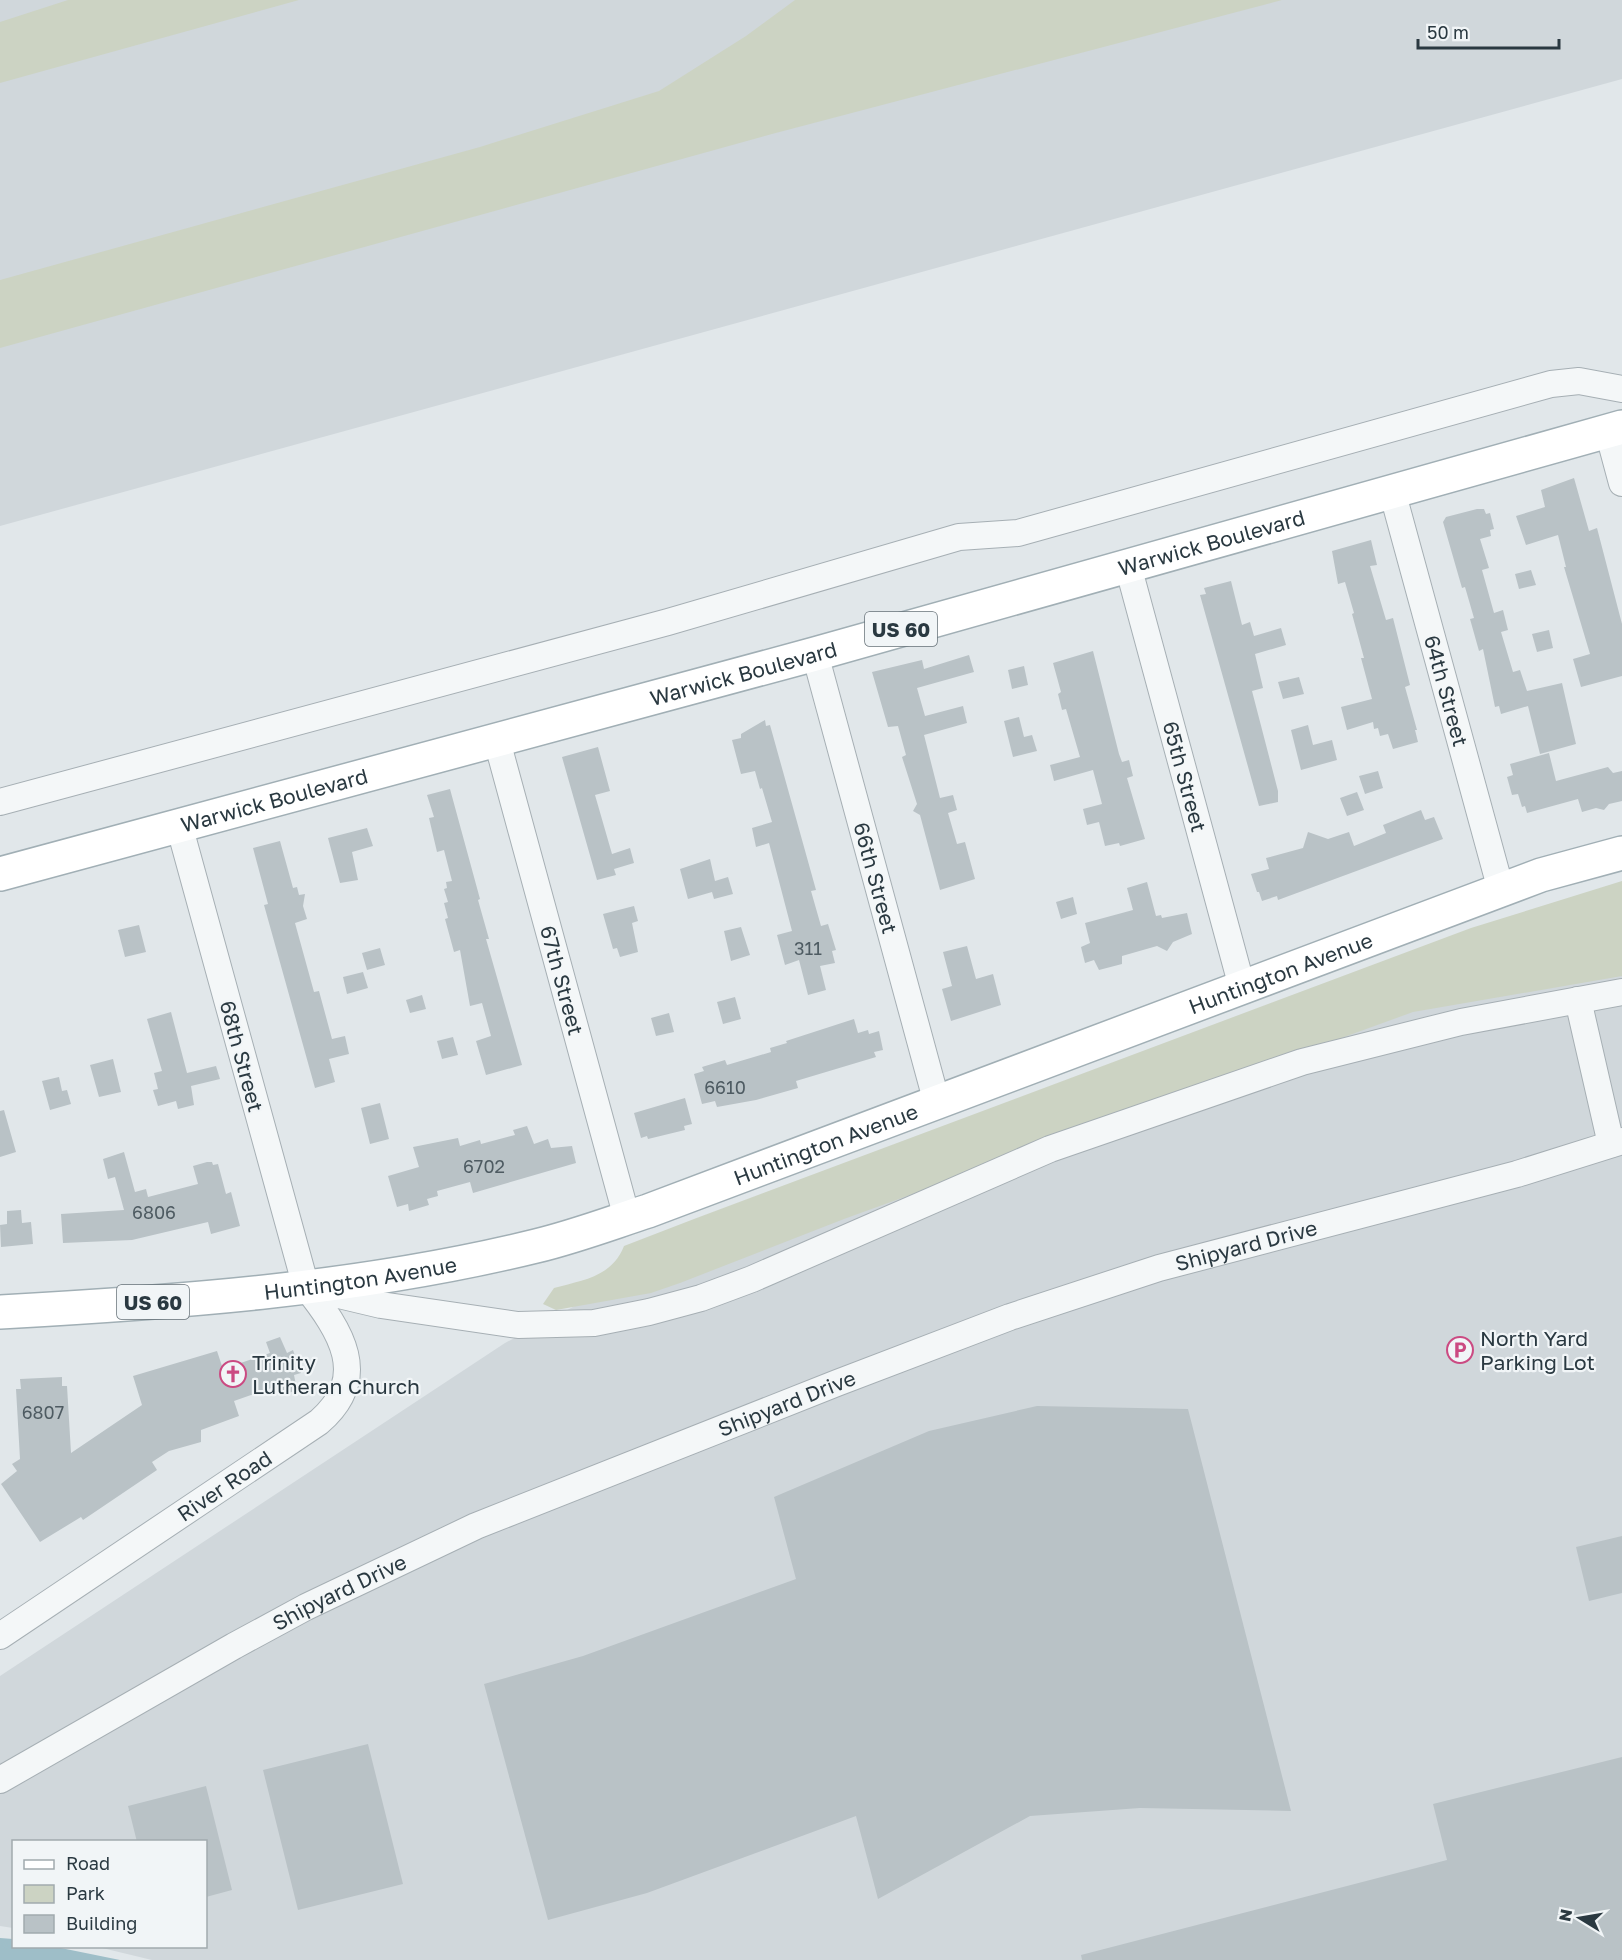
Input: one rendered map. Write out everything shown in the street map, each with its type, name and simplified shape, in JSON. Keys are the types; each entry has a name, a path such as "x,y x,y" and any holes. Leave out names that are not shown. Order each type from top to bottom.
{"main road":[{"name":"Warwick Boulevard","path":"0,874 815,654 1615,429"},
{"name":"Huntington Avenue","path":"0,1312 107,1306 306,1287 424,1270 537,1246 627,1218 1501,890 1579,863 1622,853"}],"street":[{"path":"0,802 668,622 959,537 1018,533 1551,384 1579,381 1622,389"},
{"path":"1615,429 1622,483"},
{"name":"64th Street","path":"1392,491 1501,890"},
{"name":"65th Street","path":"1128,566 1242,987"},
{"name":"66th Street","path":"815,654 937,1103"},
{"name":"67th Street","path":"497,741 627,1218"},
{"name":"68th Street","path":"179,825 306,1287"},
{"path":"306,1287 381,1305 518,1325 594,1323 649,1312 701,1298 752,1279 1050,1149 1302,1062 1461,1022 1622,992"},
{"path":"1578,1000 1618,1148"},
{"name":"Shipyard Drive","path":"0,1780 279,1622 487,1521 902,1358 1060,1299 1210,1253 1580,1155 1618,1148"},
{"name":"River Road","path":"0,1636 244,1474 330,1413 345,1388 347,1360 337,1331 306,1287"}],"shaded area":[{"path":"0,0 1622,0 1622,79 0,526"},
{"path":"1622,888 1622,1960 152,1960 102,1948 207,1948 207,1840 12,1840 12,1928 0,1926 0,1676 505,1343 733,1222"}],"green space":[{"path":"68,0 299,0 0,83 0,22"},
{"path":"795,0 1282,0 772,134 0,348 0,280 480,147 659,91 746,36"},
{"path":"1622,881 1622,976 1413,1012 844,1219 651,1293 556,1310 543,1304 554,1288 595,1276 604,1271 612,1265 624,1246 1471,928"}],"water":[{"path":"0,1938 12,1939 12,1948 61,1948 120,1960 0,1960"}],"building":[{"path":"1574,478 1589,531 1597,528 1622,624 1622,676 1581,687 1573,659 1590,654 1564,567 1566,567 1558,535 1526,545 1516,516 1545,507 1541,490"},
{"path":"1484,509 1486,514 1490,513 1494,529 1490,530 1491,536 1480,539 1489,568 1482,570 1494,613 1503,610 1508,630 1501,632 1513,672 1520,670 1527,691 1562,683 1576,744 1540,754 1528,706 1501,714 1499,706 1495,707 1483,649 1479,651 1470,619 1474,618 1465,587 1462,588 1443,522 1446,517"},
{"path":"1371,540 1377,565 1370,566 1386,620 1393,618 1410,685 1405,687 1417,730 1415,730 1418,742 1393,749 1388,734 1380,736 1378,728 1374,729 1373,722 1347,730 1341,707 1372,699 1361,658 1364,658 1352,614 1354,613 1345,582 1338,584 1332,551"},
{"path":"1531,570 1536,585 1519,589 1515,574"},
{"path":"1231,581 1242,625 1250,622 1254,636 1281,628 1286,645 1255,654 1263,688 1252,691 1278,791 1278,802 1259,806 1200,595 1206,594 1204,588"},
{"path":"1549,630 1553,648 1537,652 1532,634"},
{"path":"1093,651 1119,754 1122,762 1129,760 1133,776 1127,778 1145,839 1120,846 1119,843 1105,846 1099,822 1087,825 1083,809 1102,804 1093,770 1054,781 1050,765 1080,757 1066,709 1062,710 1058,694 1061,692 1053,663"},
{"path":"969,655 974,672 917,688 925,716 963,706 967,723 924,735 940,798 953,795 957,810 948,813 957,844 965,842 975,879 940,890 920,815 913,811 917,804 902,757 906,755 898,726 888,727 872,672 922,660 924,669"},
{"path":"1024,666 1028,685 1012,689 1008,670"},
{"path":"1299,677 1304,694 1283,699 1278,682"},
{"path":"1019,717 1024,737 1032,735 1037,751 1013,757 1004,721"},
{"path":"765,720 766,726 770,725 816,890 811,891 821,926 828,924 836,950 832,951 835,963 820,966 826,990 808,995 799,960 785,965 777,935 792,931 769,843 756,847 752,828 772,822 762,788 760,789 755,771 741,774 732,740 741,738 741,734"},
{"path":"1308,725 1313,745 1332,740 1337,760 1301,770 1291,730"},
{"path":"598,747 610,791 595,795 612,854 630,848 634,863 614,869 616,875 597,880 562,757"},
{"path":"1549,753 1556,781 1608,767 1613,773 1622,771 1622,801 1609,804 1604,810 1596,808 1582,812 1578,799 1527,813 1525,806 1522,807 1518,794 1512,795 1507,777 1513,775 1510,764"},
{"path":"1378,771 1383,788 1365,794 1359,776"},
{"path":"450,789 480,899 478,900 489,939 486,939 522,1065 486,1075 476,1041 491,1036 482,1003 470,1006 460,950 454,952 445,919 448,918 444,903 448,902 444,889 447,888 446,882 452,881 444,850 437,852 429,818 434,817 427,795"},
{"path":"1357,792 1364,810 1347,816 1340,798"},
{"path":"1421,810 1425,820 1434,817 1443,839 1278,900 1277,896 1262,901 1257,892 1251,874 1269,869 1266,858 1303,848 1308,832 1328,839 1349,832 1354,846 1386,833 1383,825"},
{"path":"367,828 373,846 352,852 358,880 340,883 328,838"},
{"path":"280,841 293,888 297,887 299,895 305,894 303,906 307,919 295,923 314,992 319,991 332,1039 345,1036 349,1054 329,1059 335,1082 315,1088 264,905 268,904 253,848"},
{"path":"710,859 715,881 728,877 733,894 714,899 712,892 688,899 680,869"},
{"path":"1147,882 1156,916 1161,915 1162,918 1187,913 1192,934 1173,942 1167,951 1157,946 1122,956 1122,964 1099,970 1094,960 1085,963 1081,947 1090,943 1085,923 1133,910 1127,888"},
{"path":"1073,897 1077,914 1061,919 1056,902"},
{"path":"634,906 638,921 632,923 638,952 620,957 617,948 613,949 603,914"},
{"path":"139,925 146,952 125,957 118,930"},
{"path":"741,927 750,955 731,961 724,931"},
{"path":"967,946 976,979 993,974 1001,1005 951,1021 942,989 952,986 943,952"},
{"path":"380,948 385,965 367,970 362,953"},
{"path":"363,972 368,988 347,994 343,977"},
{"path":"422,995 426,1009 410,1013 406,1000"},
{"path":"735,997 741,1019 723,1024 717,1002"},
{"path":"171,1012 187,1073 216,1066 220,1079 191,1086 194,1105 178,1109 176,1101 158,1106 153,1090 158,1089 154,1073 162,1071 147,1019"},
{"path":"669,1013 674,1032 656,1036 651,1018"},
{"path":"854,1019 858,1033 868,1030 869,1034 879,1031 883,1050 874,1052 876,1057 796,1081 798,1088 756,1100 717,1107 715,1101 702,1104 694,1074 704,1071 702,1067 725,1060 727,1065 771,1052 770,1048 787,1043 786,1041"},
{"path":"453,1037 458,1055 442,1059 437,1041"},
{"path":"113,1059 121,1092 99,1097 90,1065"},
{"path":"59,1077 62,1091 67,1090 71,1104 50,1110 42,1081"},
{"path":"685,1098 692,1124 684,1126 685,1130 648,1139 647,1136 641,1138 634,1113"},
{"path":"380,1103 389,1139 370,1144 361,1108"},
{"path":"4,1110 16,1152 0,1157 0,1111"},
{"path":"527,1126 534,1144 548,1139 551,1148 572,1146 576,1163 473,1193 470,1182 437,1191 438,1196 427,1199 429,1205 409,1211 408,1204 397,1207 388,1176 419,1167 413,1147 458,1138 460,1146 480,1140 481,1144 515,1135 513,1130"},
{"path":"124,1152 135,1192 146,1189 148,1197 198,1184 193,1166 207,1162 212,1162 213,1165 218,1164 226,1194 231,1192 240,1226 211,1234 208,1222 132,1240 63,1243 61,1214 124,1210 115,1177 108,1179 103,1159"},
{"path":"21,1210 22,1223 31,1222 33,1244 1,1247 0,1225 7,1224 7,1211"},
{"path":"280,1337 287,1353 293,1350 301,1373 294,1375 297,1390 283,1395 280,1385 234,1401 239,1416 201,1430 201,1442 169,1451 152,1462 157,1470 83,1520 81,1517 40,1542 1,1484 17,1471 12,1464 20,1459 16,1389 21,1389 20,1379 62,1377 62,1386 67,1386 71,1453 142,1405 133,1376 217,1351 223,1369 270,1353 266,1342"},
{"path":"1037,1406 1188,1409 1291,1811 1140,1808 1030,1816 878,1899 856,1816 647,1893 548,1920 484,1684 583,1656 796,1579 774,1497 929,1431"},
{"path":"1622,1536 1622,1593 1589,1601 1576,1547"},
{"path":"368,1744 403,1884 298,1910 263,1770"},
{"path":"1622,1757 1622,1960 1082,1960 1081,1955 1447,1860 1433,1804"},
{"path":"206,1786 232,1890 207,1897 207,1840 136,1840 128,1806"}],"place":[{"name":"North Yard Parking Lot","path":"1460,1350"},
{"name":"Trinity Lutheran Church","path":"233,1374"}]}
